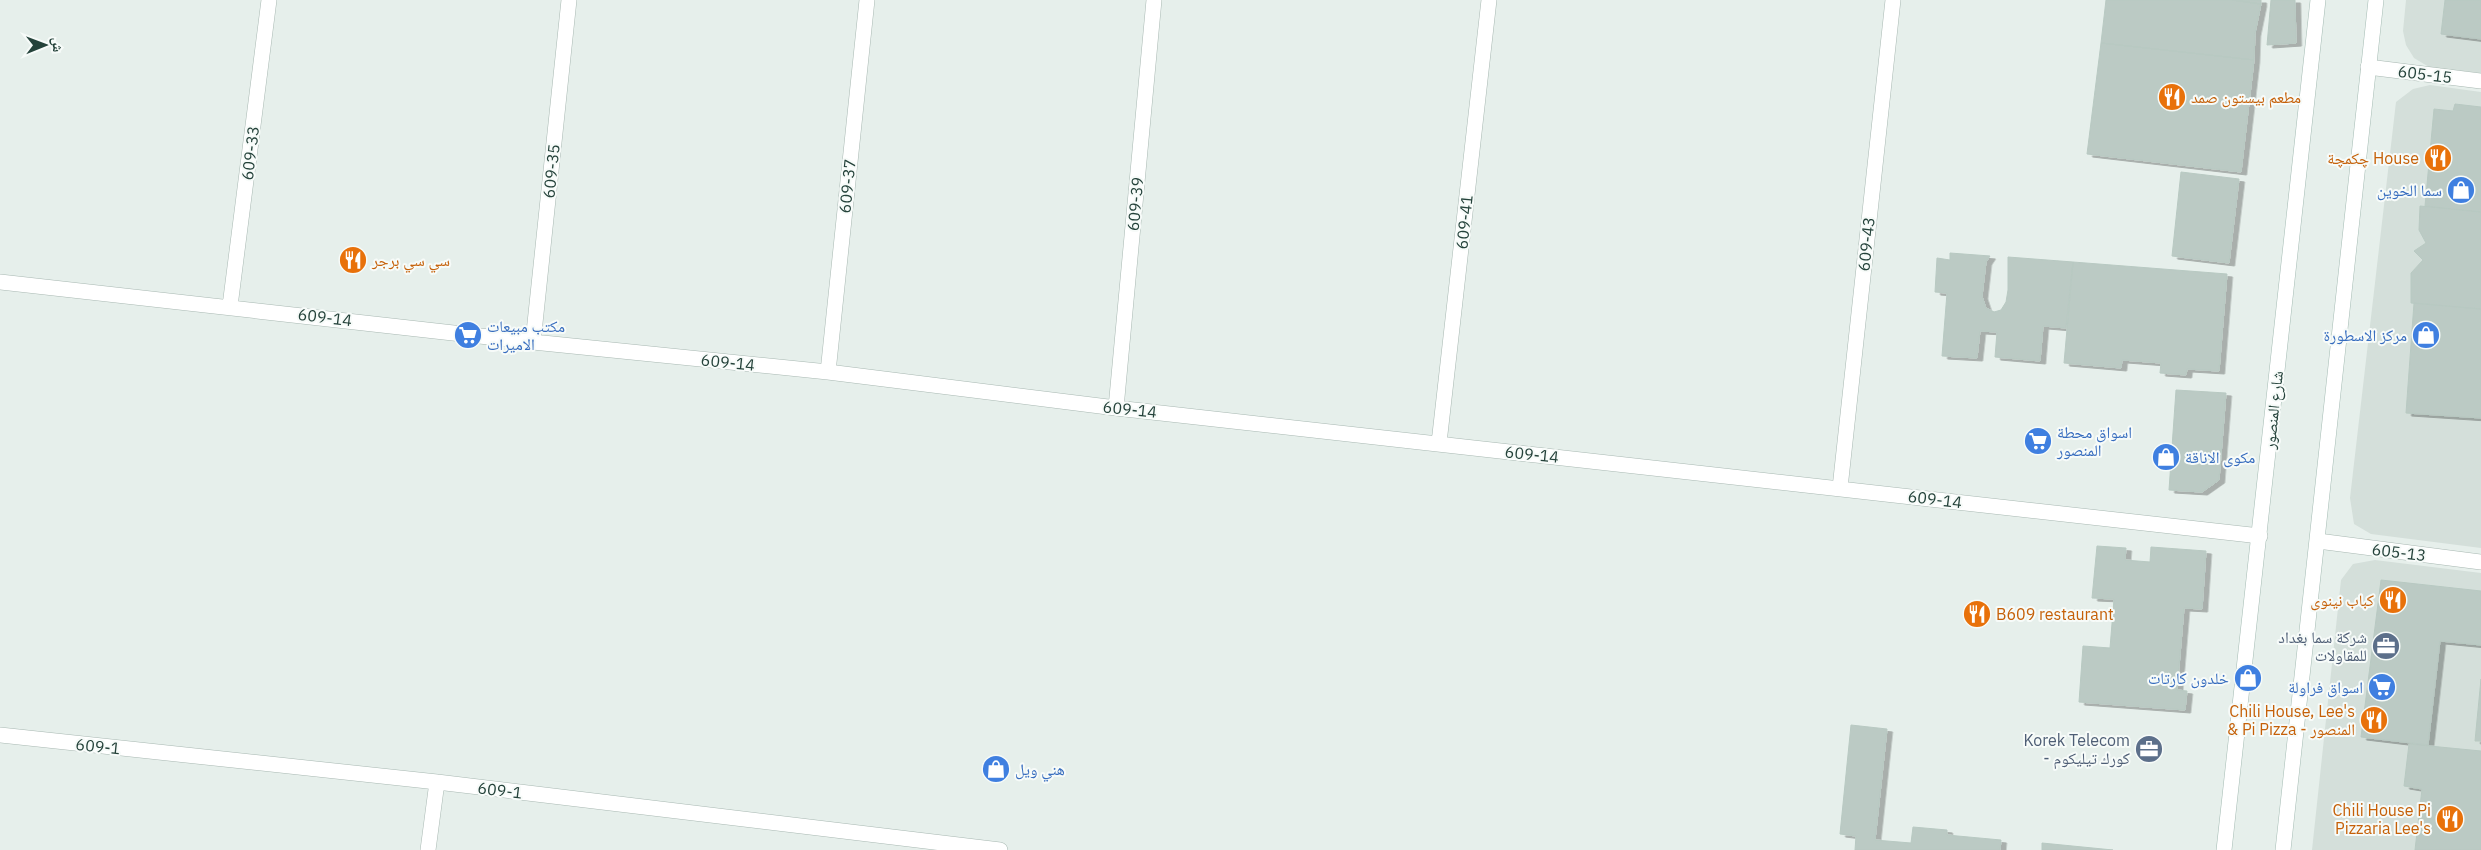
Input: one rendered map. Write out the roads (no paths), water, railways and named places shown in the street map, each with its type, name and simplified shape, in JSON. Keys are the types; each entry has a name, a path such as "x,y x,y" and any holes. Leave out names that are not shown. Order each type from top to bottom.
{"street":[{"name":"609-33","path":"230,306 269,0"},
{"name":"609-35","path":"533,342 569,0"},
{"name":"609-37","path":"828,372 867,0"},
{"name":"609-39","path":"1116,408 1154,0"},
{"name":"609-41","path":"1439,443 1489,0"},
{"name":"609-43","path":"1840,488 1893,0"},
{"name":"شارع المنصور","path":"2224,850 2318,0"},
{"path":"2283,850 2376,0"},
{"name":"605-15","path":"2368,67 2481,81"},
{"name":"609-14","path":"0,282 230,306 533,342 828,372 1116,408 2260,536"},
{"name":"605-13","path":"2318,541 2481,562"},
{"name":"609-1","path":"0,735 436,782 1000,850"},
{"path":"428,850 436,782"}],"place":[{"name":"مطعم بيستون صمد","path":"2172,97"},
{"name":"چكمچة House","path":"2438,158"},
{"name":"سما الخوين","path":"2461,190"},
{"name":"سي سي برجر","path":"353,260"},
{"name":"مكتب مبيعات الاميرات","path":"468,335"},
{"name":"مركز الاسطورة","path":"2426,335"},
{"name":"اسواق محطة المنصور","path":"2038,441"},
{"name":"مكوى الاناقة","path":"2166,457"},
{"name":"كباب نينوى","path":"2393,600"},
{"name":"B609 restaurant","path":"1977,614"},
{"name":"شركة سما بغداد للمقاولات","path":"2386,646"},
{"name":"خلدون كارتات","path":"2248,678"},
{"name":"اسواق فراولة","path":"2382,687"},
{"name":"Chili House, Lee's & Pi Pizza - المنصور","path":"2374,720"},
{"name":"Korek Telecom - كورك تيليكوم","path":"2149,749"},
{"name":"هني ويل","path":"996,769"},
{"name":"Chili House Pi Pizzaria Lee's","path":"2450,819"}]}
